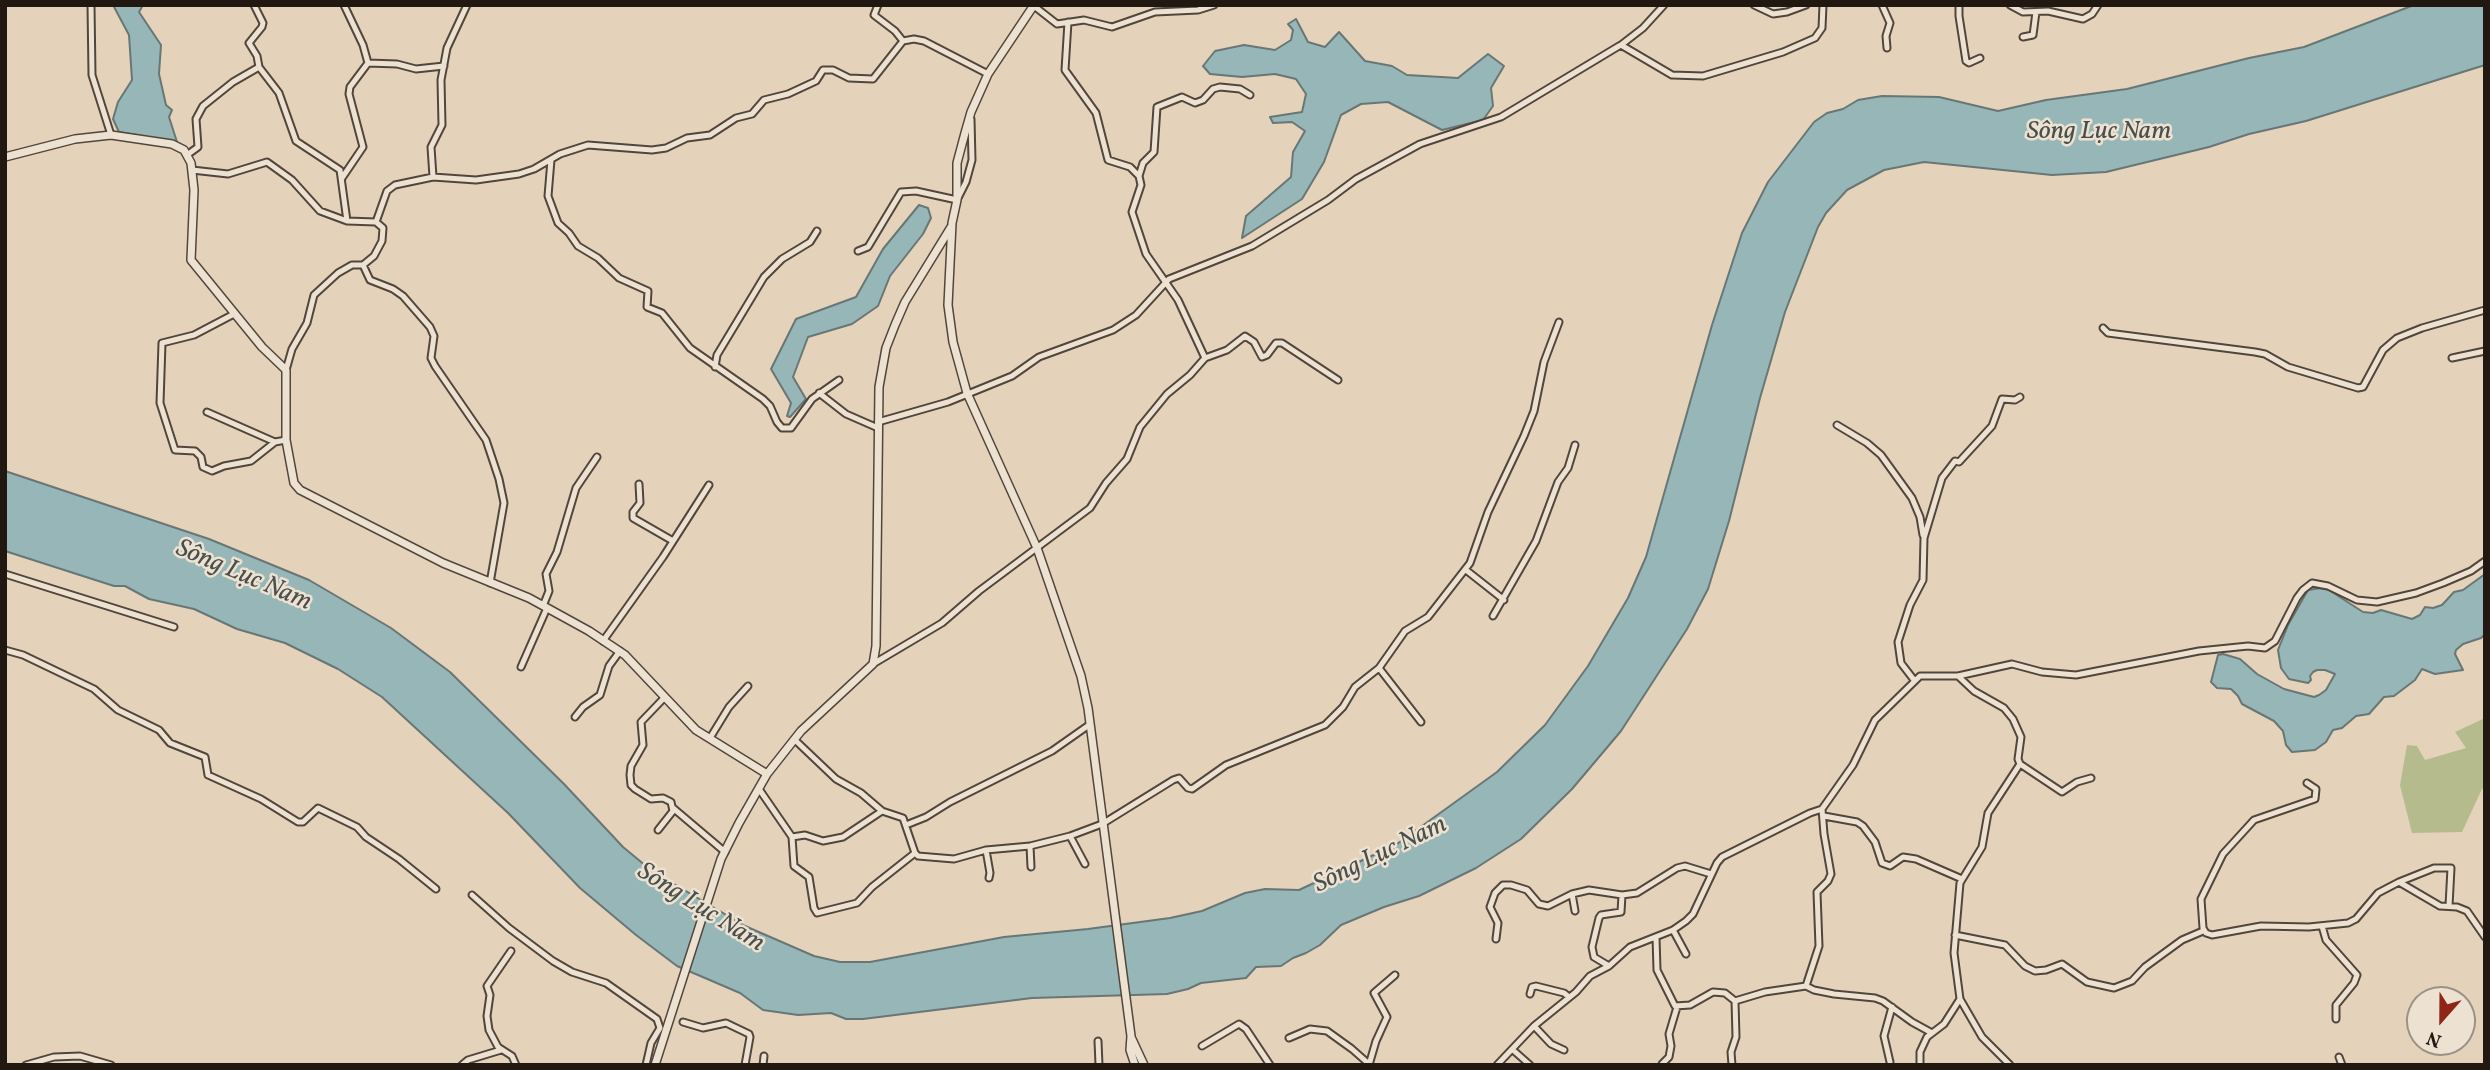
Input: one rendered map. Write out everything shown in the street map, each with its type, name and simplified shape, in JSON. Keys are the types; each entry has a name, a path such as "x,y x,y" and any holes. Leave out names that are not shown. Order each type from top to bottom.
{"street":[{"path":"91,5 92,75 111,135"},
{"path":"254,5 262,27 249,43 257,56 259,67 279,93 296,141 338,168 342,178 347,220"},
{"path":"344,5 363,45 368,63"},
{"path":"433,177 431,147 442,125 441,92 447,48 467,5"},
{"path":"878,5 874,15 895,31 903,41"},
{"path":"1135,1065 1130,1050 1131,1036 1088,708 1081,676 1037,548 967,393 953,342 948,305 952,223 957,200 957,163 971,112 988,74 1034,5 1054,22 1084,20 1117,26 1155,12 1198,10 1214,5"},
{"path":"819,393 846,414 878,425 948,402 1012,376 1034,359 1113,330 1136,315 1166,281 1252,246 1328,200 1356,179 1420,144 1501,117 1621,45 1643,28 1664,5"},
{"path":"1755,5 1773,14 1806,5"},
{"path":"1621,45 1667,73 1681,77 1703,76 1817,37 1821,31 1823,5"},
{"path":"1882,5 1890,23 1886,36 1887,48"},
{"path":"1959,5 1966,61 1969,63 1980,58"},
{"path":"2010,5 2023,12 2055,12 2083,19 2092,14 2098,5"},
{"path":"2023,37 2034,35 2036,12"},
{"path":"1068,22 1065,70 1096,113 1108,160 1130,167 1139,176"},
{"path":"376,222 390,187 433,177 467,180 499,178 529,171 569,150 588,145 652,150 666,148 687,138 710,135 729,122 752,114 764,100 788,94 816,81 823,70 833,70 849,78 873,79 903,41 924,41 988,74"},
{"path":"342,178 363,147 349,94 350,86 368,63"},
{"path":"368,63 397,64 416,69 444,66"},
{"path":"187,155 198,147 196,119 203,106 233,82 259,67"},
{"path":"1205,358 1191,324 1166,281 1148,259 1133,209 1141,186 1139,176 1143,163 1154,152 1157,107 1182,97 1195,103 1203,100 1213,89 1220,88 1240,89 1250,95"},
{"path":"957,200 966,182 972,160 971,112"},
{"path":"5,157 75,139 111,135 172,144 184,150 192,170 194,190 191,260 262,347 286,370"},
{"path":"551,160 548,196 558,223 578,246 598,258 619,278 646,290 647,307 662,313 690,348 763,399 782,428 792,428 811,399 839,380"},
{"path":"192,170 228,174 267,162 292,180 320,212 347,220 376,222 383,228 384,233 374,257 363,265 347,267 314,295 307,324 292,349 286,370 286,440 293,482 300,490 443,564 545,607 603,640 648,678 696,730 767,774"},
{"path":"858,251 868,247 901,192 920,191 957,200"},
{"path":"873,664 876,646 879,387 890,337 905,302 952,223"},
{"path":"716,367 718,355 764,277 782,259 810,242 817,231"},
{"path":"363,265 370,280 403,296 430,327 434,336 431,358 486,440 504,503 490,583"},
{"path":"2104,328 2108,333 2265,354 2288,367 2358,388 2363,387 2383,350 2397,338 2485,310"},
{"path":"234,314 194,335 162,344 160,391 163,417 175,450 195,451 201,457 203,467 209,471 251,461 275,442 286,440"},
{"path":"794,740 836,779 861,793 882,811 899,815 906,825 915,853 923,857 954,859 986,850 1030,846 1070,836 1102,824 1173,780 1179,778 1192,789 1226,765 1325,724 1343,707 1354,687 1379,668 1405,631 1429,617 1466,569 1534,411 1544,362 1559,322"},
{"path":"655,1065 723,856 767,774 794,740 873,664 942,624 979,591 1090,509 1106,483 1127,459 1140,427 1167,394 1205,358 1227,350 1245,336 1254,342 1262,357 1276,343 1282,343 1338,380"},
{"path":"2452,358 2485,351"},
{"path":"1924,538 1944,475 1992,426 2002,399 2015,400 2020,397"},
{"path":"207,412 275,442"},
{"path":"1837,425 1875,448 1916,506 1924,538 1923,580 1910,605 1898,642 1901,663 1914,680"},
{"path":"1493,616 1536,541 1558,482 1568,468 1575,445"},
{"path":"522,667 550,591 546,574 557,552 576,488 597,457"},
{"path":"639,484 640,503 633,512 634,518 673,541"},
{"path":"603,640 709,485"},
{"path":"1806,986 1819,946 1817,892 1831,874 1823,813 1853,765 1875,720 1920,676 1958,676 2012,664 2053,674 2076,676 2210,649 2248,646 2265,648 2275,641 2303,590 2312,583 2328,586 2357,600 2377,602 2444,583 2471,571 2485,561"},
{"path":"1466,569 1504,600"},
{"path":"5,574 174,627"},
{"path":"5,650 23,655 94,689 118,710 159,730 170,743 205,757 208,775 261,799 298,822 303,822 318,808 357,827 366,837 436,889"},
{"path":"575,717 583,707 600,695 609,666 620,652"},
{"path":"1379,668 1421,722"},
{"path":"1958,676 1971,689 2004,708 2013,719 2021,737 2018,758 2020,764 2062,792 2077,782 2091,778"},
{"path":"710,738 729,707 748,687"},
{"path":"664,698 641,722 643,745 631,766 630,781 635,789 647,796 668,800 723,856"},
{"path":"906,825 1052,751 1089,724"},
{"path":"2010,1065 1982,1037 1960,999 1954,953 1958,891 1962,879 1982,847 1988,813 2020,764"},
{"path":"2203,931 2201,899 2223,854 2253,820 2315,799 2316,789 2307,783"},
{"path":"759,789 792,837 794,866 809,877 817,913 857,903 872,887 915,853"},
{"path":"658,830 673,808"},
{"path":"792,837 805,835 822,841 843,837 882,811"},
{"path":"1497,1065 1534,1026 1590,976 1609,966 1630,947 1674,930 1693,914 1717,863 1726,854 1810,813 1823,813 1863,826 1875,842 1882,863 1890,866 1903,857 1916,859 1962,879"},
{"path":"1070,836 1085,864"},
{"path":"1030,846 1031,867"},
{"path":"986,850 989,878"},
{"path":"1496,939 1498,923 1490,907 1495,893 1503,885 1527,890 1535,901 1548,906 1572,894 1589,890 1622,895 1645,889 1677,868 1696,868 1711,874"},
{"path":"1955,934 2005,945 2025,966 2035,971 2062,964 2087,982 2110,988 2126,985 2145,967 2182,940 2203,931 2212,935 2260,926 2322,926 2354,921 2378,893 2434,868 2451,868 2449,906"},
{"path":"2399,882 2440,906 2462,908 2471,914 2485,937"},
{"path":"1572,894 1575,911"},
{"path":"472,895 509,928 553,961 572,972 606,984 657,1019 660,1028 652,1043 646,1065"},
{"path":"1609,966 1592,954 1594,936 1600,916 1620,912 1622,895"},
{"path":"2322,926 2326,940 2357,975 2354,983 2336,1005 2336,1019"},
{"path":"1674,930 1686,954"},
{"path":"1656,937 1657,970 1671,1002 1677,1007 1690,1005 1720,991 1735,1002"},
{"path":"511,951 487,986 490,995 487,1025 501,1050 512,1056 516,1065"},
{"path":"1289,1038 1310,1029 1327,1031 1352,1049 1368,1065 1387,1017 1374,993 1395,975"},
{"path":"1530,994 1532,987 1536,986 1564,993 1569,997"},
{"path":"1735,1002 1765,992 1806,986 1808,989 1834,994 1875,998 1932,1033"},
{"path":"1920,1065 1924,1044 1932,1033 1944,1024 1960,999"},
{"path":"1732,1065 1730,1056 1736,1037 1735,1002"},
{"path":"1662,1064 1669,1057 1669,1034 1677,1007"},
{"path":"1890,1062 1884,1036 1892,1007"},
{"path":"683,1022 703,1028 726,1023 749,1034 745,1065"},
{"path":"1202,1046 1239,1024 1246,1029 1270,1065"},
{"path":"1534,1026 1551,1044 1564,1050"},
{"path":"1131,1036 1144,1065"},
{"path":"1098,1041 1099,1065"},
{"path":"461,1065 468,1060 501,1050"},
{"path":"1513,1050 1530,1065"},
{"path":"26,1065 54,1057 80,1056 111,1065"},
{"path":"762,1065 764,1056"},
{"path":"2339,1057 2342,1065"}],"green space":[{"path":"2485,718 2485,788 2482,789 2462,832 2412,833 2400,785 2407,745 2417,746 2425,760 2466,748 2455,732"}],"water":[{"path":"113,5 143,5 139,12 161,45 159,74 166,105 172,110 169,117 177,142 119,132 113,119 118,102 132,80 129,35"},
{"name":"Sông Lục Nam","path":"2414,5 2485,5 2485,65 2306,121 2106,172 2052,175 1924,162 1884,170 1847,190 1826,213 1818,227 1785,312 1708,589 1687,629 1621,731 1572,789 1521,839 1476,868 1419,896 1341,925 1320,945 1306,953 1281,966 1256,967 1246,978 1201,983 1167,994 1032,998 863,1019 846,1019 831,1013 798,1015 763,1010 740,993 677,966 636,935 580,888 508,813 382,697 338,669 285,643 237,629 194,609 149,599 125,586 114,586 5,551 5,471 209,539 309,580 391,628 450,672 564,784 623,847 652,871 745,926 814,956 840,962 870,962 1004,937 1170,918 1202,911 1245,893 1265,889 1299,890 1397,844 1497,772 1545,725 1588,666 1628,598 1646,557 1712,325 1742,233 1768,182 1814,122 1827,113 1843,109 1858,100 1882,96 1939,97 1998,111 2046,100 2127,89 2304,47"},
{"path":"1296,19 1308,42 1325,47 1339,32 1365,61 1392,66 1407,75 1458,78 1488,54 1504,66 1491,88 1493,106 1483,120 1442,130 1388,102 1361,104 1341,115 1324,162 1302,199 1242,238 1246,216 1291,177 1293,152 1305,131 1292,122 1273,123 1270,117 1302,112 1306,94 1296,79 1275,74 1242,77 1210,74 1203,66 1215,51 1244,45 1275,50 1291,40 1293,30 1288,24"},
{"path":"919,205 928,208 931,218 923,234 890,276 878,306 852,324 808,337 793,377 806,399 790,417 787,416 791,403 771,369 796,319 856,297 883,249"},
{"path":"2485,574 2484,635 2456,650 2455,654 2463,670 2435,674 2422,669 2415,680 2394,696 2384,697 2369,714 2356,716 2342,728 2333,730 2326,742 2315,750 2292,752 2286,745 2283,731 2274,721 2242,704 2231,689 2217,688 2211,682 2218,655 2223,654 2240,659 2257,674 2284,689 2314,697 2326,690 2335,674 2317,670 2310,676 2308,683 2289,679 2281,668 2278,650 2288,625 2308,590 2329,590 2363,612 2381,610 2412,619 2420,615 2425,607 2442,605 2454,592 2463,590"}]}
